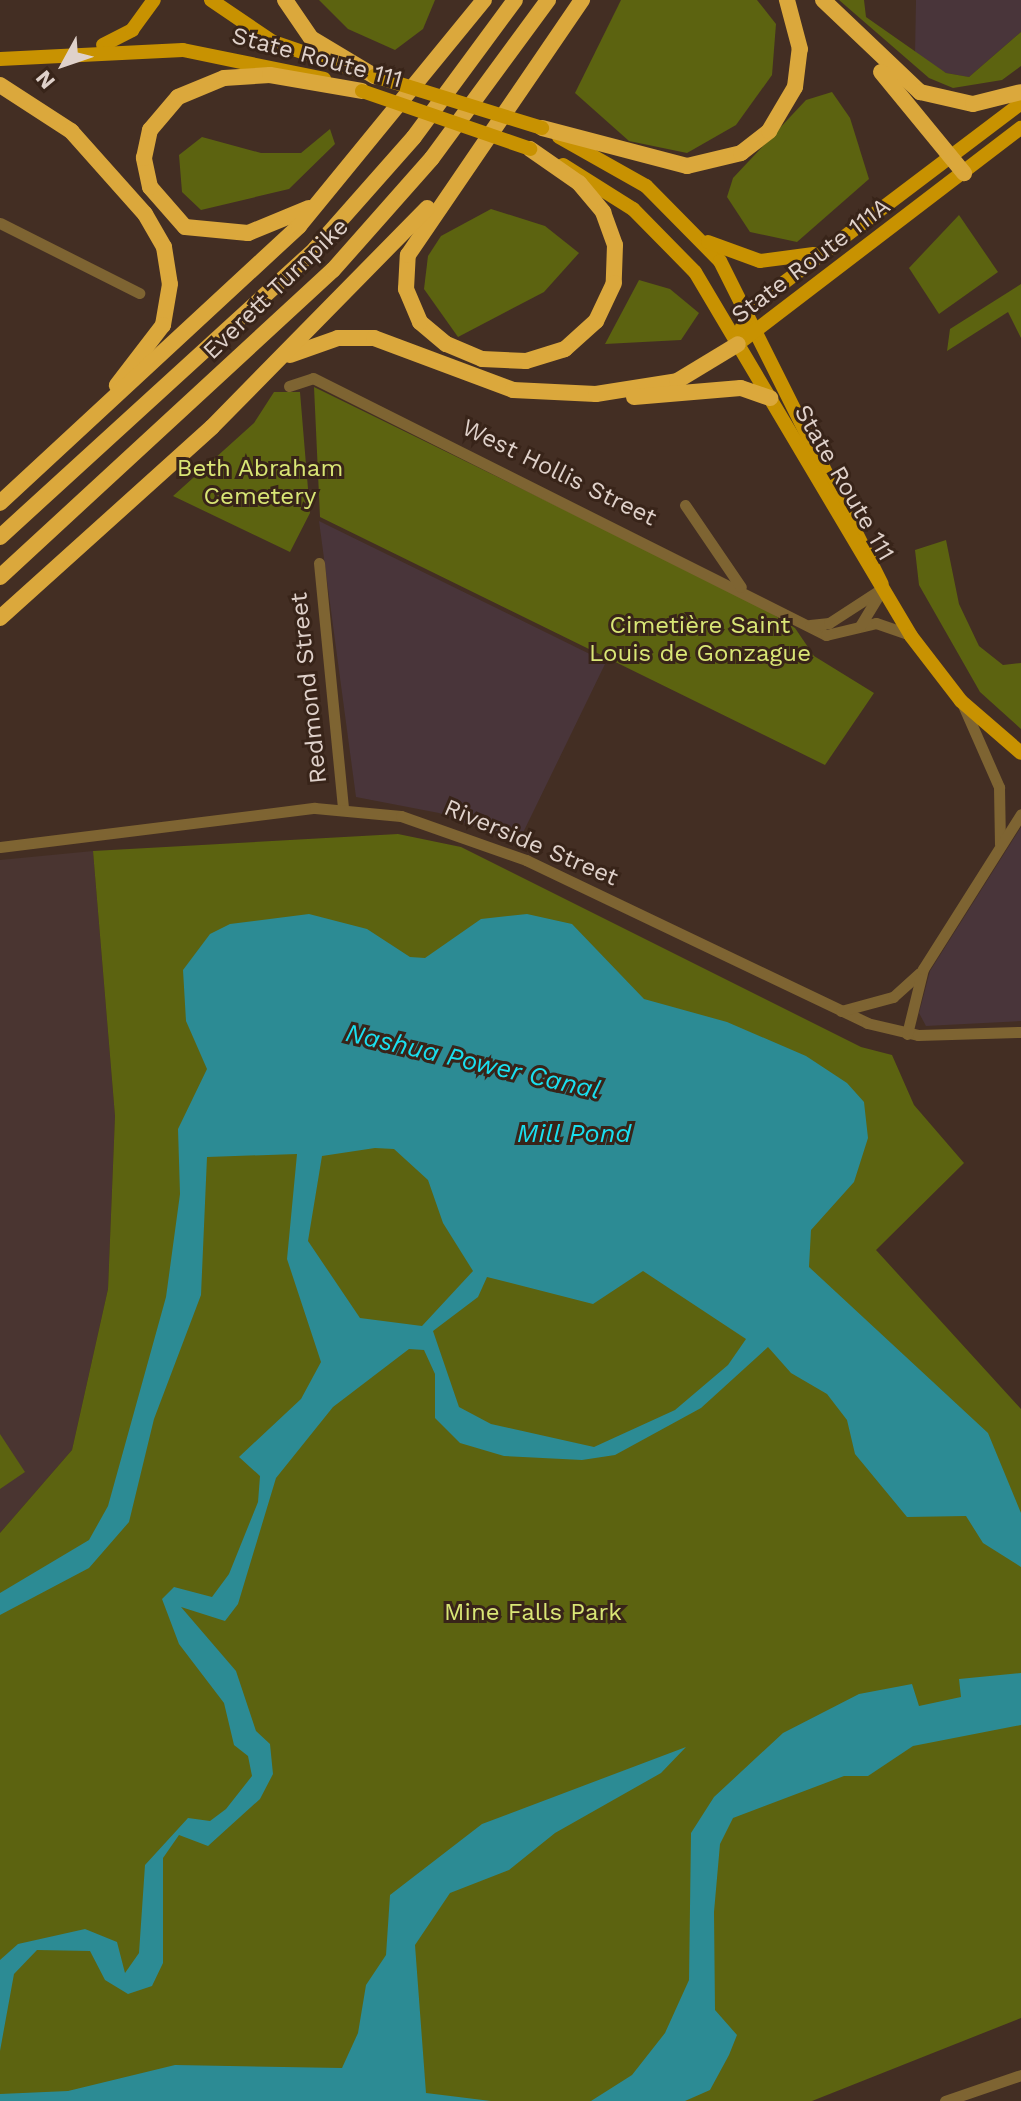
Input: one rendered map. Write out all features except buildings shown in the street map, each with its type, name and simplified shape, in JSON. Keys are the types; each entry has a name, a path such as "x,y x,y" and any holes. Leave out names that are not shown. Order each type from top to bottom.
{"highway":[{"path":"285,0 311,38 374,76"},
{"path":"433,69 473,0"},
{"path":"0,503 233,292 338,184 433,69 484,0"},
{"name":"Everett Turnpike","path":"0,537 315,249 414,137 515,0"},
{"name":"Everett Turnpike","path":"0,577 342,261 456,128 548,0"},
{"path":"530,149 579,183 603,212 615,245 614,283 592,327 565,349 526,361 482,359 425,327 410,304 405,275 414,242 582,0"},
{"path":"542,128 673,164 713,163 741,153 774,125 795,87 800,49 787,0"},
{"path":"817,0 964,173"},
{"path":"823,0 920,92 973,104 1021,92"},
{"path":"338,184 273,226 207,234 179,224 158,203 146,176 145,146 172,102 224,78 270,75 362,91"},
{"path":"0,85 56,118 122,187 158,233 170,276 167,313 151,347 39,468"},
{"path":"0,618 264,377 496,128"},
{"path":"264,377 305,347 361,337 513,390 668,398 741,388 770,398"},
{"path":"596,394 677,381 738,344"}],"main road":[{"path":"64,54 124,36 154,0"},
{"name":"State Route 111","path":"211,0 273,42 542,128 638,181 700,236 749,309 883,588"},
{"name":"State Route 111","path":"0,59 64,54 220,53 362,91 530,149 609,191 654,227 700,279 883,588"},
{"name":"State Route 111A","path":"738,344 738,325 749,309 1021,103"},
{"name":"State Route 111A","path":"738,344 1021,128"},
{"path":"700,236 729,253 776,262 842,239"},
{"path":"883,588 911,636 961,701 1021,753"}],"street":[{"path":"0,223 139,293"},
{"name":"West Hollis Street","path":"289,386 313,378 741,587 835,637 859,627 890,624 911,636"},
{"path":"685,505 741,587"},
{"name":"Redmond Street","path":"319,563 343,809"},
{"path":"806,624 829,623 883,588"},
{"path":"859,627 883,588"},
{"path":"961,701 999,787 1000,846"},
{"name":"Riverside Street","path":"0,847 343,809 457,830 839,1011 907,1034 1021,1032"},
{"path":"839,1011 893,997 923,969 1021,814"},
{"path":"907,1034 923,969"},
{"path":"945,2101 1021,2075"}],"shaded area":[{"path":"916,0 1021,0 1021,32 969,77 946,73 915,55"},
{"path":"319,521 606,662 518,843 439,813 356,797"},
{"path":"1021,827 1021,1021 926,1026 919,1013 930,971"},
{"path":"93,851 115,1116 108,1289 72,1450 0,1533 0,860"}],"green space":[{"path":"319,0 435,0 423,29 395,50 348,29"},
{"path":"621,0 757,0 776,24 772,75 736,125 687,153 629,141 575,93"},
{"path":"839,0 864,0 866,17 946,73 969,77 1021,32 1021,66 1002,80 953,88 929,78"},
{"path":"832,92 850,118 869,179 797,242 750,232 727,197 733,178 806,100"},
{"path":"330,129 335,144 289,189 201,210 182,192 179,155 202,137 261,153 301,153"},
{"path":"491,209 545,226 579,253 544,292 458,337 424,289 428,256 441,236"},
{"path":"959,215 998,272 939,314 909,268"},
{"path":"639,280 670,289 699,313 681,340 605,344"},
{"path":"1021,284 1021,338 1008,312 947,351 950,329"},
{"name":"Cimetière Saint Louis de Gonzague","path":"314,387 753,602 795,628 814,656 874,693 825,765 320,517"},
{"name":"Beth Abraham Cemetery","path":"274,392 300,392 310,513 290,552 173,496 254,423"},
{"path":"946,540 959,604 979,646 1003,665 1021,663 1021,729 980,692 919,585 915,550"},
{"name":"Mine Falls Park","path":"398,834 461,847 861,1047 892,1055 914,1105 964,1163 876,1250 1021,1409 1021,2018 812,2101 0,2101 0,1533 72,1450 108,1289 115,1116 93,851"},
{"path":"0,1434 25,1472 0,1489"}],"water":[{"name":"Mill Pond","path":"309,914 367,929 410,957 425,958 481,919 527,914 572,924 644,999 727,1022 806,1056 847,1083 864,1102 868,1138 854,1182 811,1230 809,1267 988,1433 1021,1513 1021,1567 983,1543 966,1516 907,1517 855,1454 847,1420 827,1394 791,1373 768,1347 701,1408 615,1455 582,1460 504,1456 460,1443 435,1418 435,1374 424,1350 409,1349 333,1407 276,1478 238,1604 225,1621 181,1607 236,1671 256,1731 270,1744 273,1774 260,1799 208,1846 179,1835 163,1858 163,1963 152,1986 128,1994 105,1980 90,1951 37,1950 14,1974 0,2051 0,1960 18,1944 85,1929 117,1942 125,1973 139,1953 145,1865 188,1818 210,1821 226,1809 252,1776 248,1756 234,1745 224,1703 179,1644 162,1599 174,1587 212,1597 229,1574 258,1502 260,1476 239,1457 301,1399 321,1362 287,1259 297,1154 207,1157 201,1295 154,1419 129,1522 89,1568 0,1615 0,1593 89,1540 108,1506 166,1297 180,1194 178,1129 207,1069 186,1021 183,970 210,934 230,924","holes":["375,1148 394,1149 428,1180 443,1223 473,1271 422,1326 360,1318 308,1241 322,1156","643,1271 746,1339 728,1365 675,1410 594,1447 491,1424 459,1407 433,1331 478,1297 487,1277 593,1304"]},
{"path":"1021,1673 1021,1725 913,1746 868,1776 844,1776 733,1818 720,1844 714,1912 715,2010 737,2035 729,2055 710,2090 685,2101 591,2101 632,2075 665,2033 689,1980 691,1833 714,1797 783,1733 859,1694 912,1684 919,1706 961,1697 959,1679"},
{"path":"686,1747 661,1773 555,1833 509,1870 450,1893 415,1945 426,2093 491,2101 0,2101 0,2094 68,2091 175,2065 342,2068 358,2033 366,1985 386,1955 390,1895 482,1824"}],"water label":[{"name":"Nashua Power Canal","path":"473,1062"}]}
